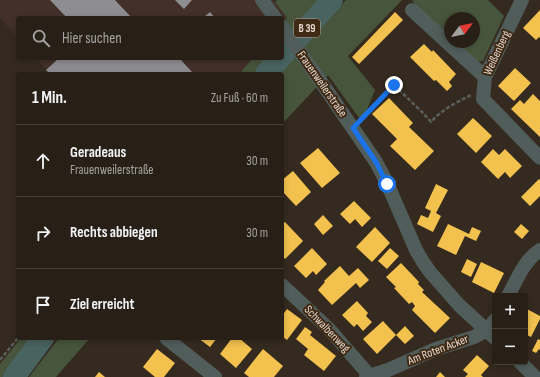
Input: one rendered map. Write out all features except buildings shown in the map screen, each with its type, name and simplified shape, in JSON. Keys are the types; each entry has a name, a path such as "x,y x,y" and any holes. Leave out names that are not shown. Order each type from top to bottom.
{"main road":[{"name":"B 39","path":"284,54 332,0"},
{"path":"268,72 278,60"},
{"path":"14,377 42,340"}],"street":[{"path":"262,0 273,16"},
{"name":"Weißenberg","path":"522,0 484,83 483,99 540,158"},
{"path":"412,10 484,83"},
{"name":"Frauenweilerstraße","path":"284,31 322,82 376,162 416,250 423,262 459,305 492,329"},
{"path":"510,293 525,265 538,256"},
{"name":"Schwalbenweg","path":"284,286 329,329 368,376"},
{"name":"Am Roten Acker","path":"368,376 390,374 436,349 492,329"},
{"path":"169,340 215,377"},
{"path":"523,365 535,377"}],"path":[{"path":"353,128 394,85 431,122 436,115 469,95 484,83"},
{"path":"0,360 16,340"}],"shaded area":[{"path":"0,0 274,0 287,18 284,22 284,16 16,16 16,36 0,18"},
{"path":"38,60 251,60 241,72 48,72"}],"green space":[{"path":"277,0 321,0 284,42 284,22 287,18 275,2"},
{"path":"346,0 402,0 348,56 375,90 362,122 328,75 284,122 284,72 281,72"},
{"path":"488,0 504,16 483,61 475,62 460,48 480,48 480,12 444,12 444,32 412,1"},
{"path":"251,60 268,60 258,72 241,72"},
{"path":"19,340 33,340 5,377 0,377 0,364"},
{"path":"57,340 88,340 56,377 29,377"}],"route":[{"path":"387,184 376,162 353,128 394,85"}]}
